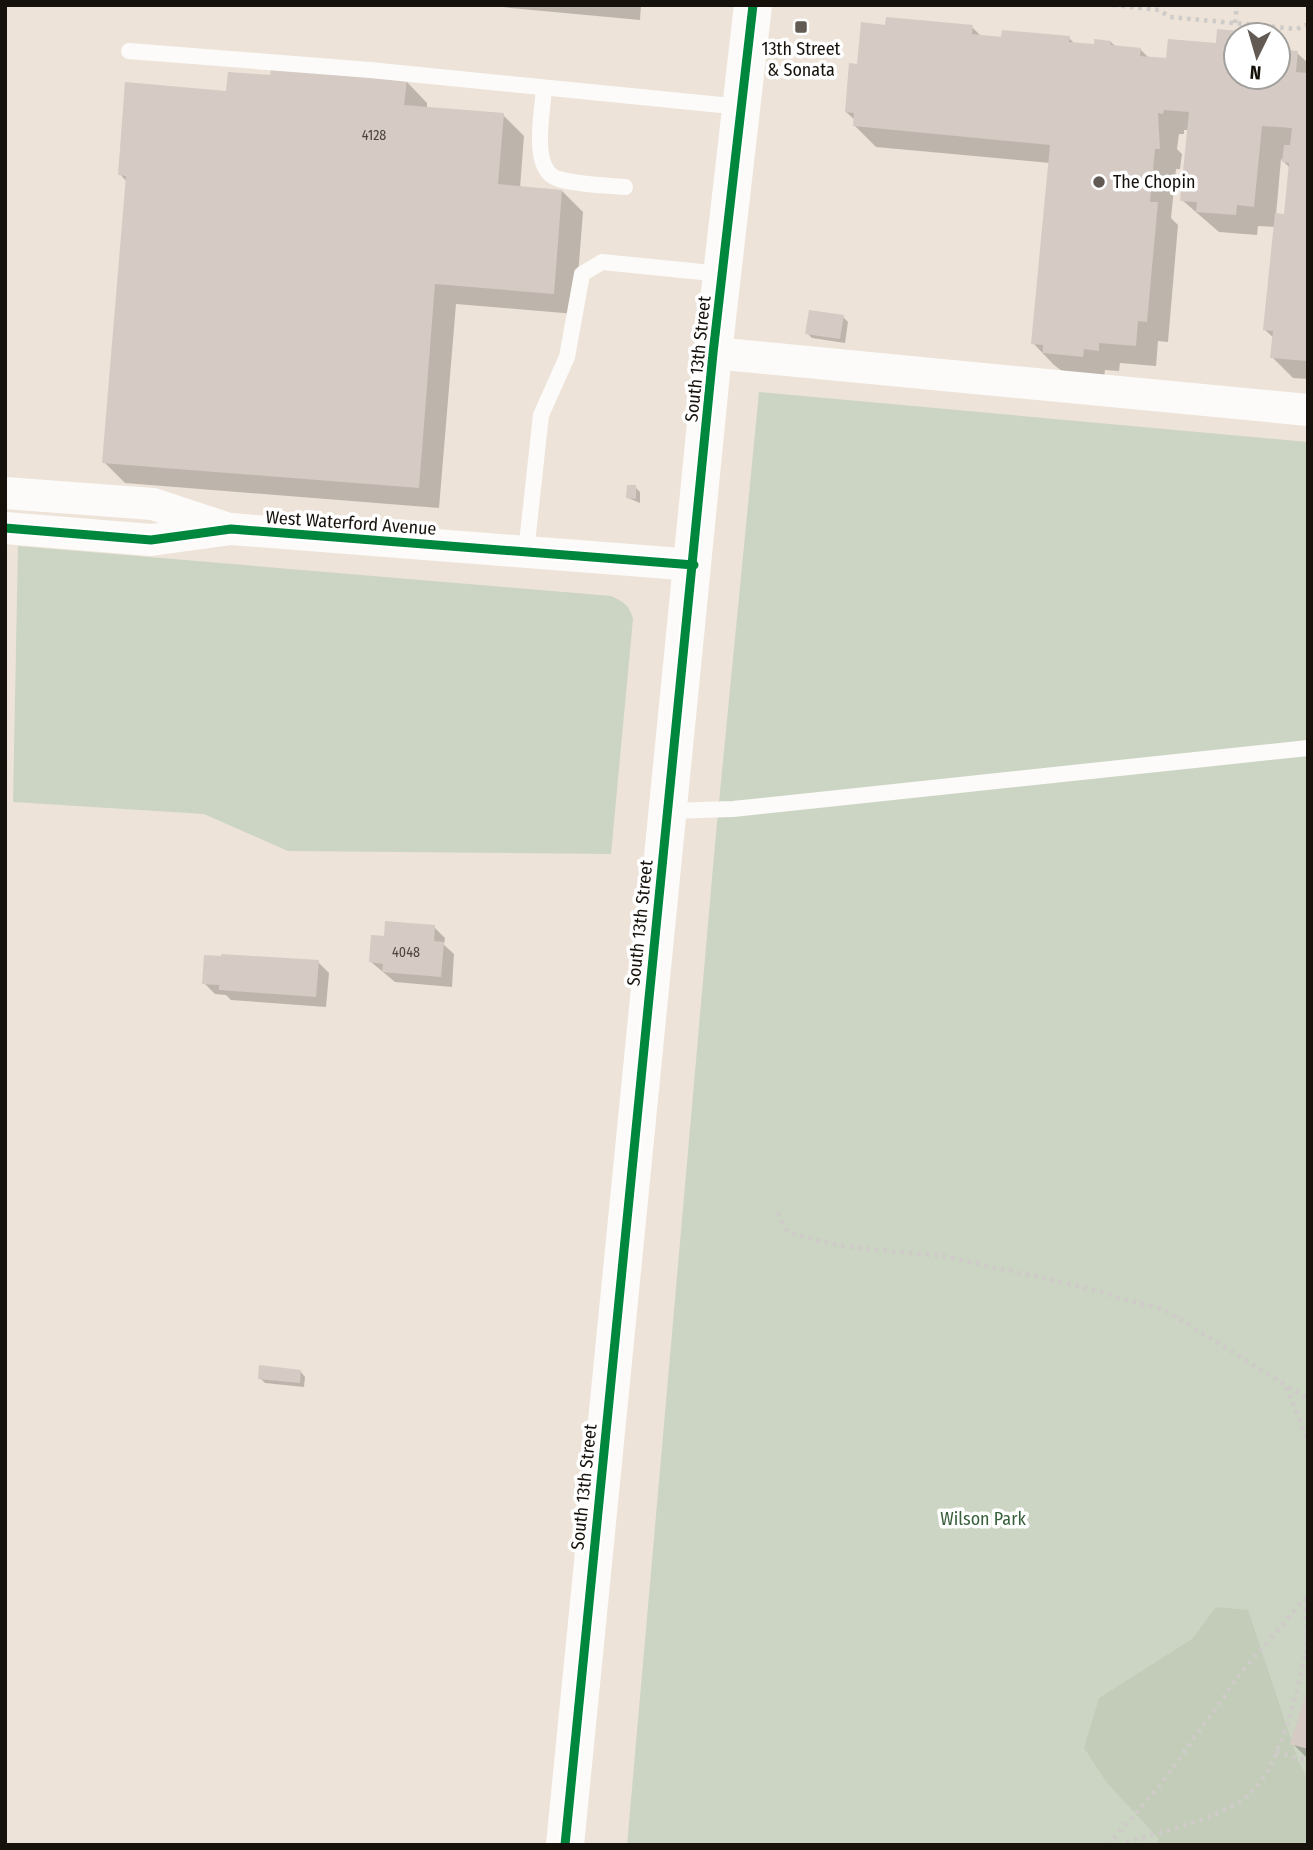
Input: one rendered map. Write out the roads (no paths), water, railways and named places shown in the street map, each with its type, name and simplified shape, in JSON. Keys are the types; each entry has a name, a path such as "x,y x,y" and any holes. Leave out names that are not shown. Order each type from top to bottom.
{"street":[{"name":"South 13th Street","path":"565,1845 713,353 752,5"},
{"path":"713,353 1308,410"},
{"name":"West Waterford Avenue","path":"5,493 153,504 231,529"},
{"name":"West Waterford Avenue","path":"5,528 151,540 231,529 694,565"}],"lane":[{"path":"129,51 741,107"},
{"path":"544,88 540,155 544,169 556,179 625,187"},
{"path":"526,552 541,415 567,357 582,274 602,262 722,274"},
{"path":"668,811 733,809 1308,748"}],"place":[{"name":"13th Street & Sonata","path":"801,27"},
{"name":"The Chopin","path":"1099,182"}],"park label":[{"name":"Wilson Park","path":"983,1519"}]}
